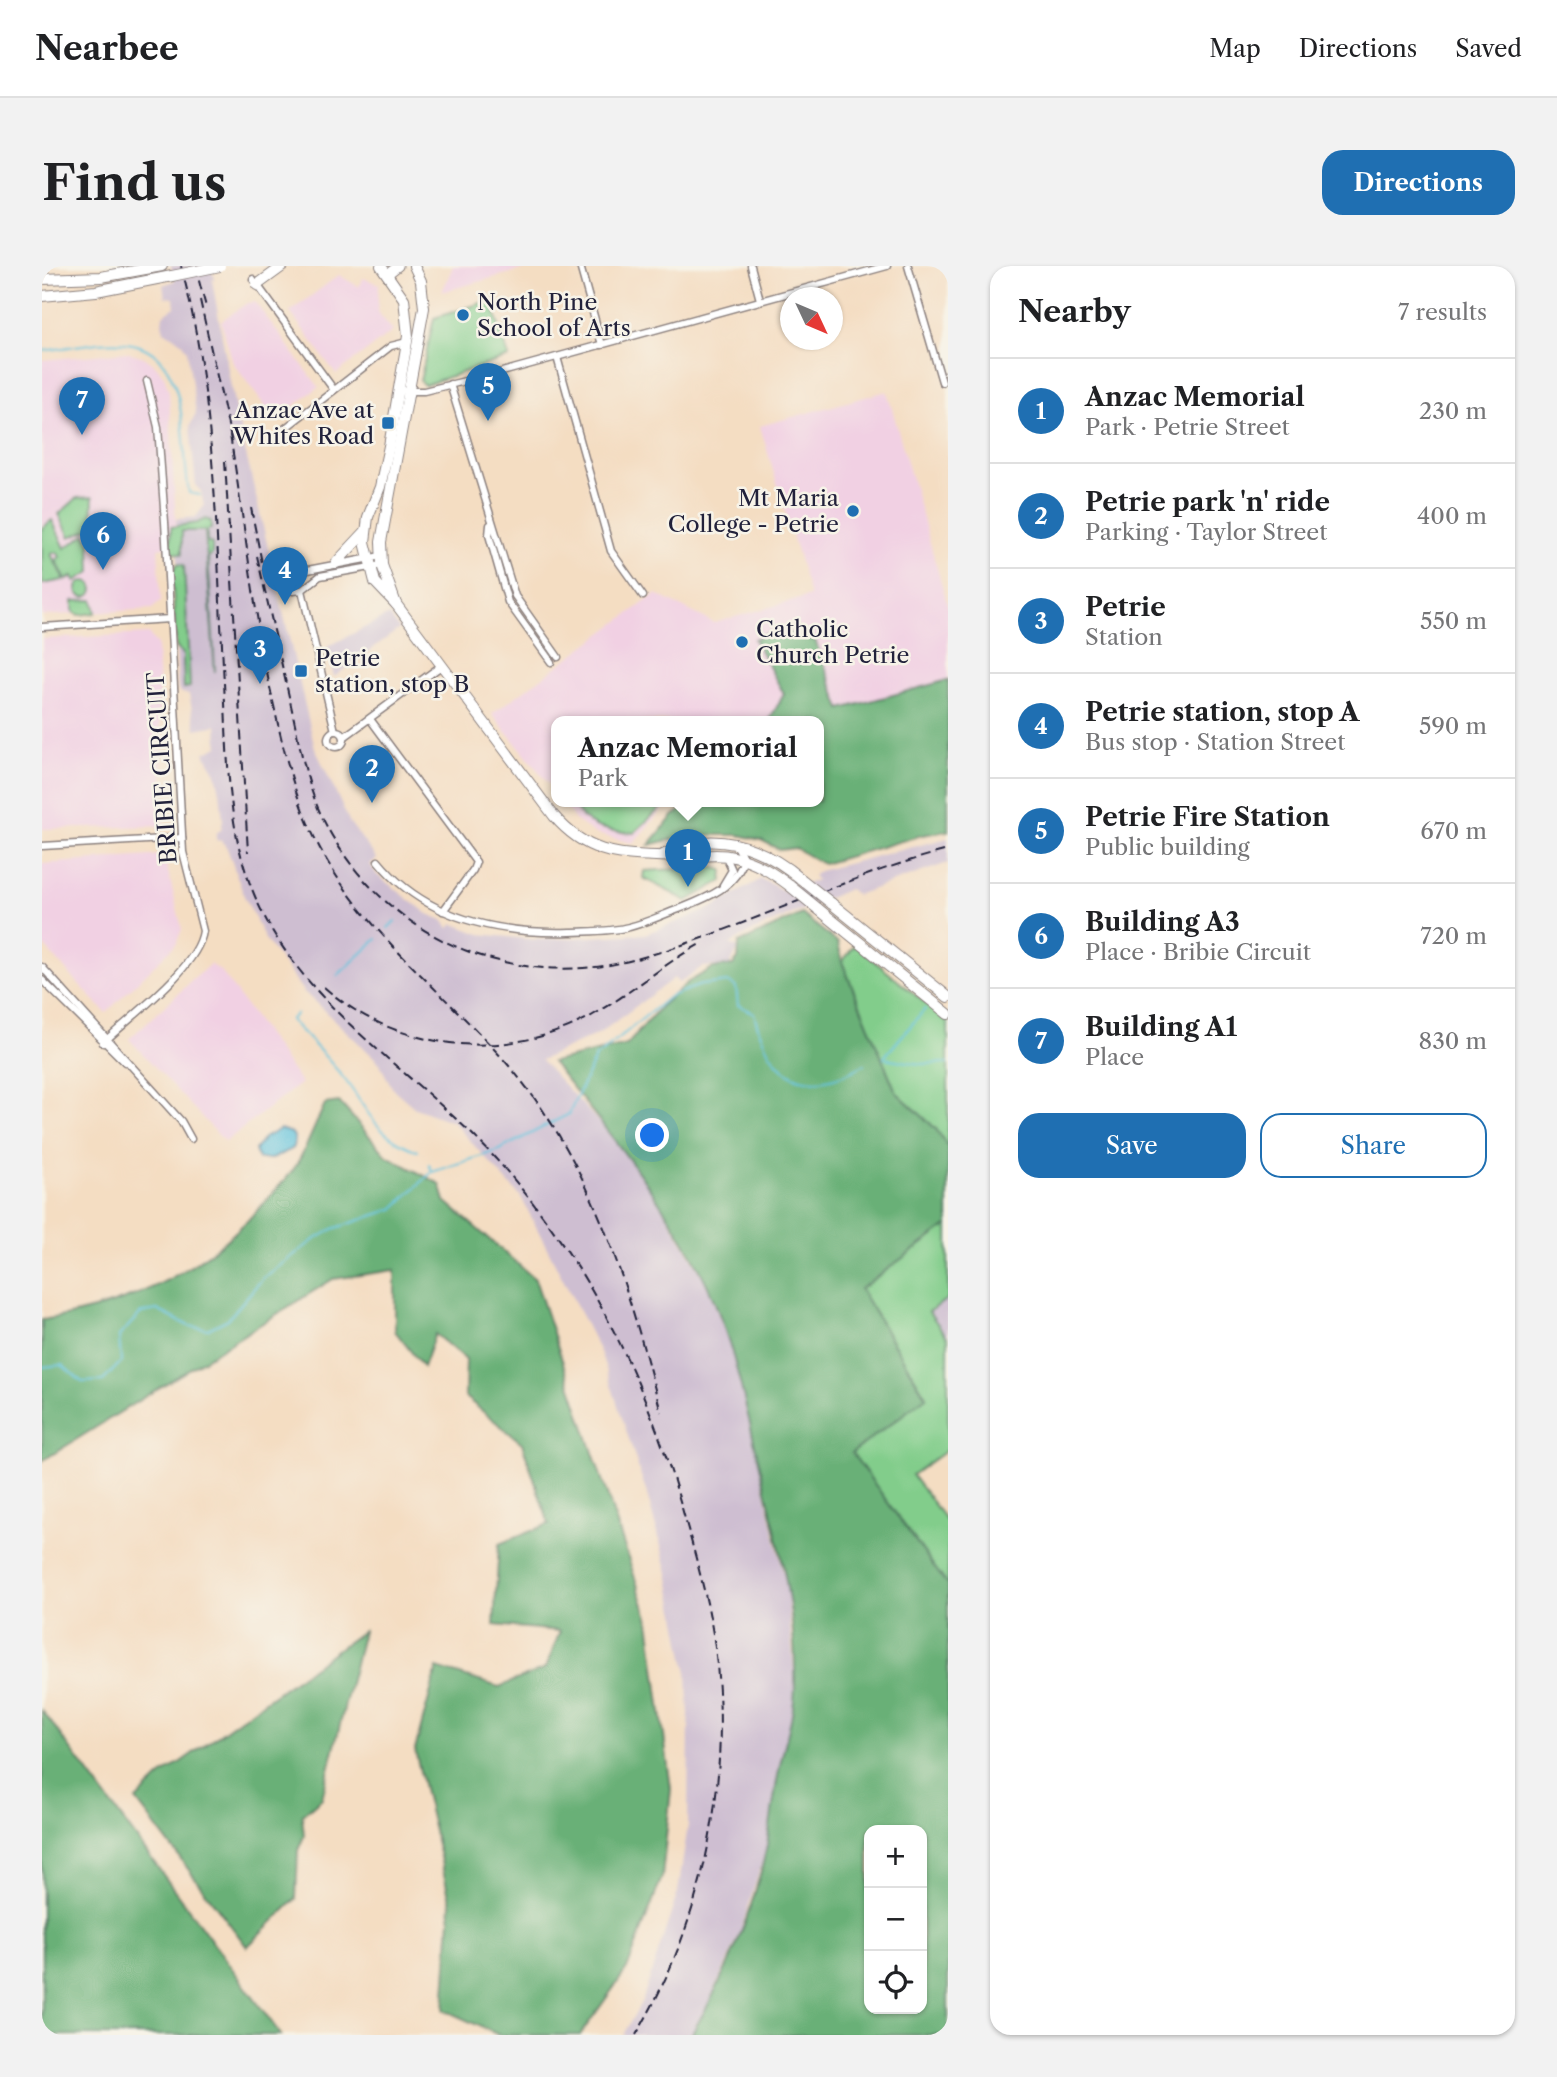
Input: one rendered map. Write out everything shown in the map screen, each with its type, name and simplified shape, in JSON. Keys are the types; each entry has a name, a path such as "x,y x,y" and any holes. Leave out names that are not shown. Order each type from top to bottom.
{"highway":[{"path":"42,279 101,277 162,266"},
{"path":"42,296 96,291 220,266"},
{"path":"255,282 283,266"},
{"path":"385,268 405,304 407,342 403,391 382,528 382,561 396,604"},
{"path":"419,269 424,308 383,475 365,531 368,562 380,589 396,604 554,817 572,834 614,854 642,857 663,855 690,845 735,843 775,858 948,997"},
{"path":"336,563 365,531"},
{"path":"663,855 726,855 764,868 948,1014"}],"main road":[{"path":"385,268 398,266"}],"street":[{"path":"580,266 602,345"},
{"path":"751,266 760,300"},
{"path":"853,266 856,275"},
{"path":"403,391 424,391 557,357 887,266"},
{"path":"908,266 942,382"},
{"path":"255,282 334,390"},
{"path":"279,433 391,346 407,342"},
{"path":"557,357 611,551 643,596"},
{"name":"BRIBIE CIRCUIT","path":"106,1040 188,962 200,944 201,921 183,857 158,427 147,381"},
{"path":"450,384 490,525 496,533 517,601 558,657"},
{"path":"490,525 489,535 508,602 551,662"},
{"path":"368,562 320,576 304,587 293,590 287,581 292,573 302,573 336,563 382,561"},
{"path":"302,573 335,731 344,737"},
{"path":"42,627 170,620"},
{"path":"335,731 329,735 330,745 340,746 344,737 441,666"},
{"path":"370,719 476,862 443,911"},
{"path":"42,846 182,838"},
{"path":"379,861 418,897 473,923 507,930 611,930 645,922 708,897 738,873 744,859 735,843"},
{"path":"722,887 732,870 726,855"},
{"path":"42,967 181,1121 191,1139"},
{"path":"42,980 106,1040"}],"shaded area":[{"path":"171,266 208,266 215,278 212,280 234,403 315,748 350,823 377,859 370,864 377,875 428,914 443,920 449,928 454,924 480,934 537,940 645,934 708,910 761,879 786,892 817,880 813,876 819,871 948,838 948,863 856,895 849,889 751,932 730,944 738,948 730,965 702,967 679,983 674,978 600,1033 541,1060 620,1145 663,1209 707,1284 736,1362 787,1590 795,1683 792,1725 781,1760 766,1849 740,1933 691,2035 623,2035 643,1999 678,1892 688,1825 689,1714 687,1673 668,1573 647,1494 601,1354 521,1197 453,1122 415,1108 393,1089 378,1061 303,991 265,939 244,896 227,848 222,841 216,840 216,833 221,830 223,820 220,792 216,773 204,753 218,746 217,725 196,729 189,694 178,689 176,643 182,642 176,519 196,517 204,506 201,491 196,486 190,426 196,413 187,350 183,343 164,331 162,323 163,315 175,307 174,298 165,297 163,285 175,281"},
{"path":"453,266 535,266 442,292"},
{"path":"339,275 359,287 363,278 379,284 377,311 393,331 336,374 290,312"},
{"path":"255,302 319,387 275,420 233,363 221,321 247,303"},
{"path":"128,352 144,357 155,365 164,376 169,392 177,545 158,548 161,601 152,609 42,616 42,360"},
{"name":"Mt Maria College - Petrie","path":"887,391 948,607 948,680 816,716 551,716 551,787 492,714 656,594 714,623 810,596 760,426"},
{"path":"389,615 399,629 334,677 327,647"},
{"path":"149,634 157,645 164,823 160,826 42,829 42,639"},
{"path":"566,807 665,807 633,843 596,834 575,820"},
{"path":"164,855 182,929 176,944 106,1013 43,945 42,864"},
{"path":"210,964 221,971 301,1083 225,1142 129,1039"},
{"path":"948,1298 948,1338 929,1312"}],"green space":[{"path":"491,300 509,357 424,385 420,381 434,318"},
{"path":"93,497 92,528 70,537 59,514 77,498"},
{"path":"205,519 211,521 211,529 207,530 207,542 212,544 212,555 208,557 215,672 205,531 182,531 182,554 174,553 170,546 171,527"},
{"path":"52,520 65,548 86,534 90,543 91,572 75,581 73,576 66,580 56,560 60,557 57,552 51,554 64,580 42,584 42,528"},
{"path":"177,564 184,565 190,687 184,688 183,654 176,647 172,573"},
{"path":"82,581 88,581 93,589 91,595 82,597 77,592 77,586"},
{"path":"93,600 96,613 79,615 73,612 73,601"},
{"path":"780,628 799,638 815,640 841,709 948,680 948,831 922,835 823,864 795,848 780,850 761,840 739,835 690,835 649,845 673,816 686,807 824,807 824,716 772,716 784,694 754,639"},
{"path":"574,807 662,807 634,833 597,827"},
{"path":"711,867 723,870 722,881 687,901 643,878 644,871"},
{"path":"802,914 838,943 842,962 896,1092 936,1129 948,1148 948,1225 860,1289 926,1397 852,1453 948,1586 948,2035 691,2035 736,1946 766,1850 795,1693 795,1654 788,1595 777,1536 739,1380 726,1334 709,1290 667,1213 611,1136 552,1062 627,1045 661,1006 688,982 713,968 733,965 738,959 739,943"},
{"path":"855,945 948,1022 948,1148 936,1129 896,1092 842,962"},
{"path":"339,1102 387,1156 440,1184 445,1201 535,1279 649,1620 671,1789 662,1877 627,1969 580,2035 499,2035 444,2010 451,1904 415,1750 437,1668 499,1687 546,1668 560,1631 494,1625 499,1544 549,1524 522,1443 465,1397 466,1360 435,1334 423,1367 395,1331 395,1270 333,1279 42,1461 42,1320 109,1305 140,1293 169,1279 223,1243 286,1179 302,1155 325,1104"},
{"path":"948,1225 948,1298 929,1312 948,1338 948,1449 912,1475 948,1523 948,1586 852,1453 926,1396 860,1289"},
{"path":"363,1631 322,1798 302,1815 304,1836 298,1850 296,1899 247,1947 136,1800 160,1777"},
{"path":"42,1710 281,2035 42,2035"}],"water":[{"path":"280,1129 292,1133 295,1139 292,1149 271,1159 258,1159 255,1150 264,1138"}],"waterway":[{"path":"42,351 122,342 152,352 165,366 174,384 180,405 189,493 200,495"},
{"path":"388,928 395,921"},
{"path":"337,976 377,939"},
{"path":"42,1367 62,1365 82,1382 103,1381 121,1362 119,1336 141,1313 157,1310 189,1326 208,1329 228,1319 263,1278 314,1240 333,1229 393,1209 432,1172 497,1151 569,1114 595,1058 670,996 701,985 728,982 736,987 738,1005 754,1013 770,1053 780,1067 793,1076 808,1081 825,1080 844,1075 865,1064"},
{"path":"885,1056 925,1009"},
{"path":"296,1014 290,1020 336,1069 381,1129 418,1151"},
{"path":"884,1058 920,1064 948,1063"},
{"path":"429,1164 432,1172"}],"railway":[{"path":"181,266 202,368 208,420 233,817 245,869 254,894 275,934 300,971 362,1036 464,1126 495,1158 558,1237 585,1279 631,1367 667,1460 700,1573 714,1640 719,1691 720,1742 716,1794 696,1894 680,1943 660,1990 636,2035"},
{"path":"195,266 206,307"},
{"path":"200,300 232,443"},
{"path":"230,435 267,672 287,763 313,835 362,911 510,1067 540,1105 565,1146 586,1187 621,1275 661,1412"},
{"path":"225,461 248,852"},
{"path":"251,508 262,563"},
{"path":"257,556 305,768 318,808 330,832 360,875 398,912 420,927 467,951 507,963 549,968 592,967 633,960 712,934 868,874 948,850"},
{"path":"324,987 353,1009 385,1026 419,1037 454,1043 490,1044 525,1040 560,1030 593,1015 700,944"}],"place":[{"name":"North Pine School of Arts","path":"463,315"},
{"name":"Petrie Fire Station","path":"488,421"},
{"name":"Anzac Ave at Whites Road","path":"388,423"},
{"name":"Building A1","path":"82,435"},
{"name":"Mt Maria College - Petrie","path":"853,511"},
{"name":"Building A3","path":"103,570"},
{"name":"Petrie station, stop A","path":"285,605"},
{"name":"Catholic Church Petrie","path":"742,642"},
{"name":"Petrie station, stop B","path":"301,671"},
{"name":"Petrie","path":"260,684"},
{"name":"Petrie park 'n' ride","path":"372,803"},
{"name":"Anzac Memorial","path":"688,887"}]}
